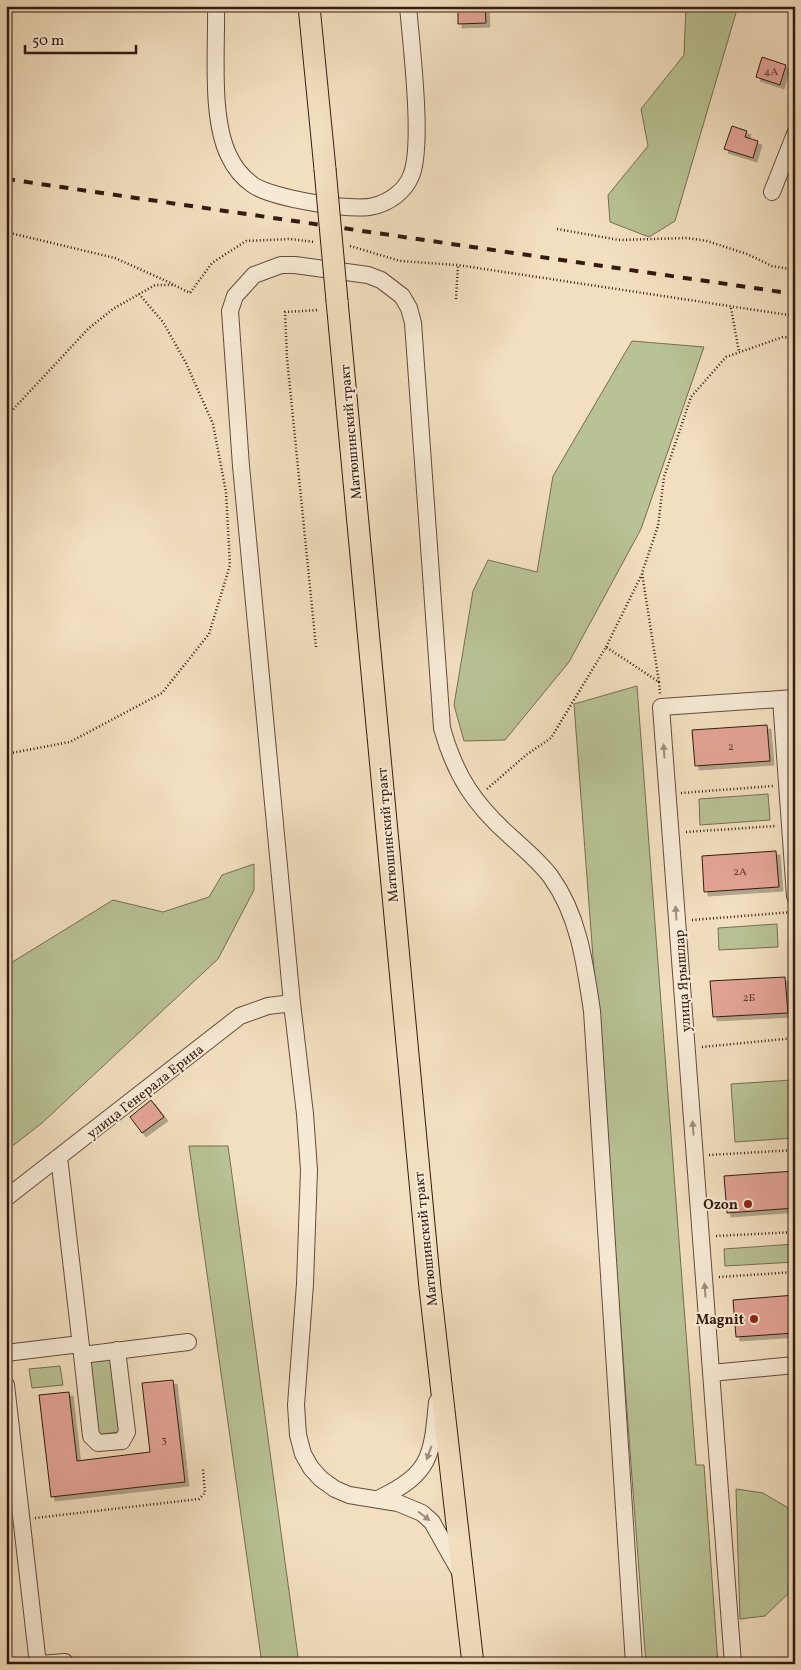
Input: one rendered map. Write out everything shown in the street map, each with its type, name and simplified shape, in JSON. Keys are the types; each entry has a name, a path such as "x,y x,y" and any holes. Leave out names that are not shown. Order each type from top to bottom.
{"main road":[{"name":"Матюшинский тракт","path":"309,6 439,1370 473,1664"}],"street":[{"path":"216,6 218,117 223,142 240,174 254,185 269,193 361,209 375,206 388,200 402,190 411,176 416,157 408,6"},
{"path":"772,192 795,134"},
{"path":"462,1577 432,1522 410,1507 380,1498 349,1496 335,1489 321,1479 303,1454 298,1435 296,1405 305,1284 309,1170 240,466 230,336 230,312 235,296 254,275 281,264 368,275 393,287 409,308 413,324 442,728 448,753 474,800 550,876 572,916 586,969 592,1011 634,1664"},
{"path":"788,698 787,785 795,896"},
{"name":"улица Ярышлар","path":"733,1664 661,708 788,698"},
{"name":"улица Генерала Ерина","path":"6,1198 240,1016 268,1006 292,1003"},
{"path":"59,1157 91,1436 98,1443 122,1441 126,1432 117,1350"},
{"path":"6,1353 81,1349 117,1350 188,1342"},
{"path":"711,1373 795,1365"},
{"path":"380,1498 412,1480 429,1457 434,1439 439,1370"},
{"path":"6,1385 39,1664 65,1662"}],"path":[{"path":"558,229 619,240 687,238 708,241 747,254 772,266 795,270"},
{"path":"6,232 115,258 190,293 212,263 246,241 290,239 317,242"},
{"path":"345,245 400,261 458,265 731,308 795,316"},
{"path":"456,299 458,265"},
{"path":"6,417 88,329 113,309 155,285 174,285"},
{"path":"6,754 70,742 162,692 209,634 230,565 226,492 213,424 186,363 163,322 139,294"},
{"path":"316,647 287,358 285,312 338,305"},
{"path":"731,308 739,352"},
{"path":"474,800 526,755 551,738 606,647 642,573 658,526 664,477 691,397 726,357 783,337 795,338"},
{"path":"606,647 659,682 642,573"},
{"path":"668,794 787,785"},
{"path":"670,834 790,825"},
{"path":"677,921 795,912"},
{"path":"687,1048 795,1038"},
{"path":"695,1156 795,1150"},
{"path":"701,1237 795,1232"},
{"path":"704,1278 795,1272"},
{"path":"22,1519 199,1499 205,1493 203,1469"}],"green space":[{"path":"686,6 738,6 675,221 649,237 610,222 608,195 648,146 641,109 684,55"},
{"path":"632,341 704,347 641,529 569,662 505,740 464,741 454,705 473,591 488,560 537,572 553,476"},
{"path":"637,686 696,1465 704,1465 718,1664 646,1664 574,704"},
{"path":"768,794 770,820 700,825 699,799"},
{"path":"254,864 254,890 218,959 42,1123 6,1151 6,966 113,900 163,912 209,897 222,875"},
{"path":"777,924 778,947 719,950 718,928"},
{"path":"792,1080 795,1138 735,1142 731,1084"},
{"path":"189,1146 228,1146 299,1664 262,1664"},
{"path":"795,1244 795,1262 725,1266 724,1249"},
{"path":"111,1359 119,1432 96,1435 87,1362"},
{"path":"60,1366 63,1385 32,1388 29,1369"},
{"path":"736,1489 763,1493 795,1512 795,1587 765,1616 740,1619"}],"building":[{"path":"458,6 485,6 486,23 458,24"},
{"path":"762,57 786,65 780,85 756,77"},
{"path":"732,126 747,131 745,137 758,141 753,158 724,149"},
{"path":"767,725 770,761 695,766 692,730"},
{"path":"776,851 779,887 704,892 702,856"},
{"path":"785,977 788,1013 713,1017 710,981"},
{"path":"151,1100 164,1117 142,1133 130,1117"},
{"path":"795,1171 795,1208 727,1213 724,1176"},
{"path":"795,1295 795,1333 736,1337 733,1300"},
{"path":"173,1380 185,1482 51,1497 39,1395 69,1392 77,1461 150,1452 142,1383"}],"railway":[{"path":"6,179 795,294"}],"place":[{"name":"Ozon","path":"748,1204"},
{"name":"Magnit","path":"754,1319"}]}
